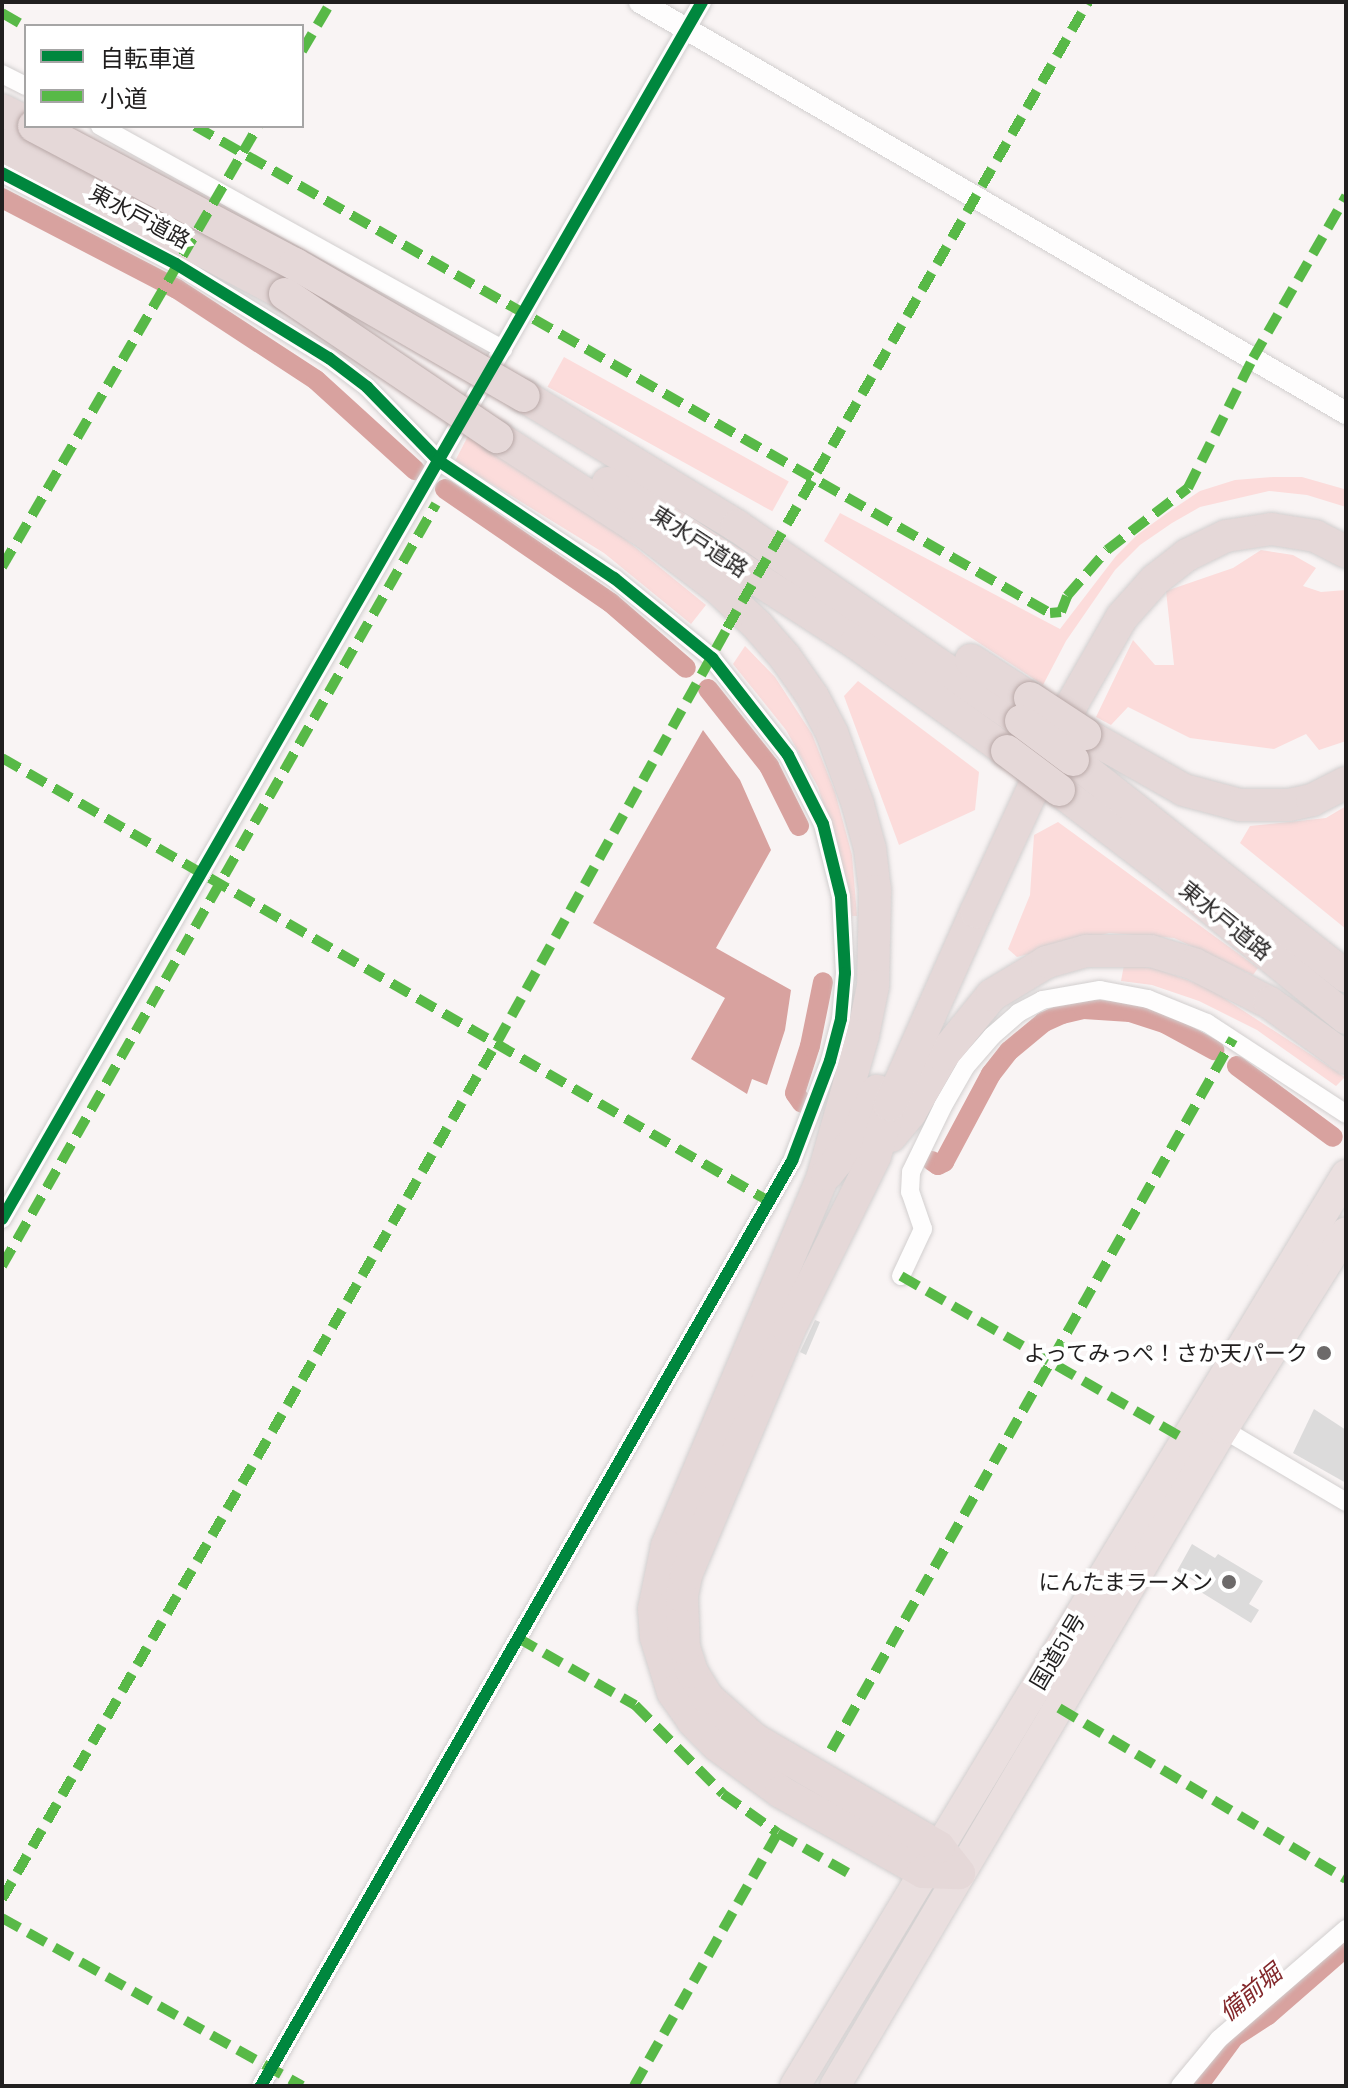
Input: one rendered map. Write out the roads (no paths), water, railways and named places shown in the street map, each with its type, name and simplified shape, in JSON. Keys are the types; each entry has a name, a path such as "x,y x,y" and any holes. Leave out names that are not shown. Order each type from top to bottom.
{"highway":[{"path":"2,110 24,121"},
{"name":"東水戸道路","path":"38,128 295,264 672,485 742,517 1079,747 1346,976"},
{"name":"東水戸道路","path":"2,145 285,294 501,429 656,511 856,643 1007,751 1174,878 1346,1018"},
{"path":"501,429 718,588 785,657 832,733 870,849 876,939 873,986 863,1035 822,1179 667,1546 654,1609 656,1637 673,1692 693,1721 717,1745 781,1792 959,1873"},
{"path":"822,1179 855,1139 1060,692 1098,622 1127,579 1188,533 1242,512 1275,509 1318,517 1346,530"},
{"path":"931,1860 728,1718 708,1698 692,1672 681,1625 682,1596 694,1553 789,1330 875,1156 890,1105 983,898 1072,704 1122,617 1165,572 1187,555 1226,536 1271,529 1315,536 1346,552"},
{"path":"1079,747 1184,790 1240,805 1289,805 1312,800 1346,783"},
{"path":"875,1156 910,1113 951,1044 992,995 1047,962 1086,951 1151,951 1194,964 1270,1003 1346,1058"},
{"name":"国道51号","path":"795,2086 1346,1175"},
{"name":"国道51号","path":"835,2086 1223,1429 1346,1232"}],"street":[{"path":"640,2 685,31 1346,413"},
{"path":"2,1219 702,2"},
{"path":"2,74 24,85"},
{"path":"104,128 503,349"},
{"path":"2,173 176,264 329,358 367,387 439,461 614,578 712,658 766,722 804,784 834,861 845,932 841,1019 830,1061 802,1137 770,1202 261,2086"},
{"path":"901,1276 923,1229 910,1192 911,1172 943,1106 966,1066 992,1036 1018,1013 1042,1000 1100,990 1148,999 1207,1023 1346,1114"},
{"path":"1223,1429 1346,1502"},
{"path":"1180,2086 1219,2039 1346,1929"}],"waterway":[{"path":"2,198 177,289 316,380 415,470"},
{"path":"445,489 611,603 686,668"},
{"path":"708,689 769,766 799,826"},
{"path":"802,1103 795,1093 810,1046 823,982"},
{"path":"932,1161 938,1165 944,1162 991,1074 1009,1051 1044,1022 1062,1014 1084,1009 1130,1012 1166,1024 1214,1050"},
{"path":"1237,1066 1333,1137"},
{"name":"備前堀","path":"1198,2086 1234,2037 1268,2015 1346,1947"}],"place":[{"name":"よってみっぺ！さか天パーク","path":"1324,1353"},
{"name":"にんたまラーメン","path":"1229,1582"}]}
